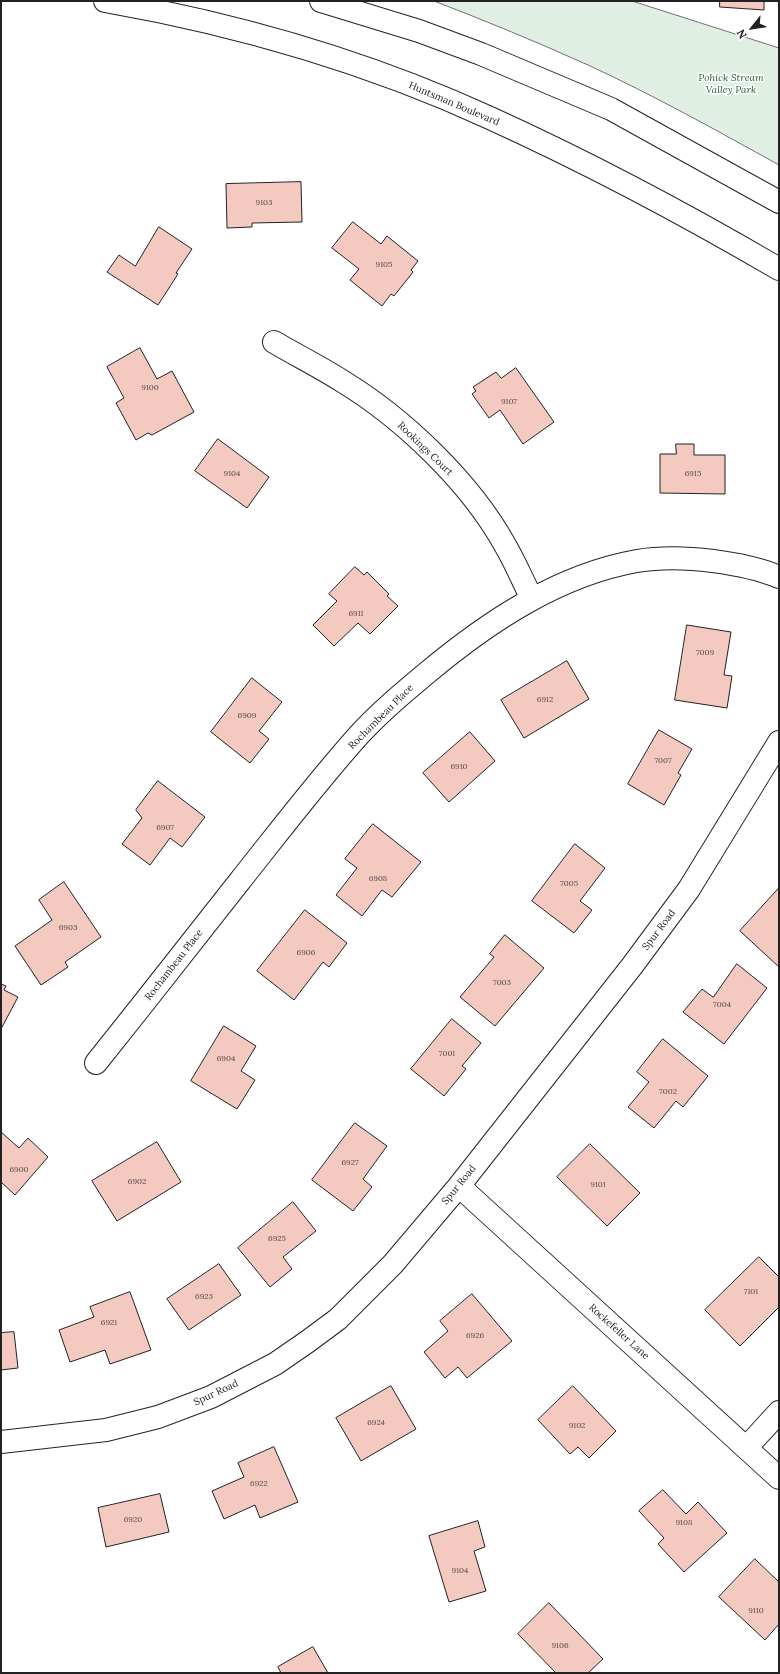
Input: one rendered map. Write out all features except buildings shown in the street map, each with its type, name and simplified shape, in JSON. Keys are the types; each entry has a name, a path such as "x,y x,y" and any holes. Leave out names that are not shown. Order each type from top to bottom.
{"street":[{"name":"Huntsman Boulevard","path":"106,1 158,10 230,28 327,56 398,80 489,117 619,179 779,269"},
{"path":"321,1 420,31 611,109 779,202"},
{"name":"Rookings Court","path":"274,342 343,382 374,403 407,430 442,462 478,505 505,544 532,599"},
{"name":"Rochambeau Place","path":"96,1063 292,814 359,735 401,695 451,653 487,627 532,599 592,572 636,561 654,559 699,560 762,570 779,577"},
{"name":"Spur Road","path":"1,1442 106,1430 158,1417 211,1397 275,1364 308,1342 338,1319 394,1264 459,1186 632,966 689,889 779,742"},
{"name":"Rockefeller Lane","path":"459,1186 779,1478"},
{"path":"747,1448 779,1412"}],"green space":[{"name":"Pohick Stream Valley Park","path":"434,1 632,1 779,48 779,165 684,113 612,76 531,40"}]}
